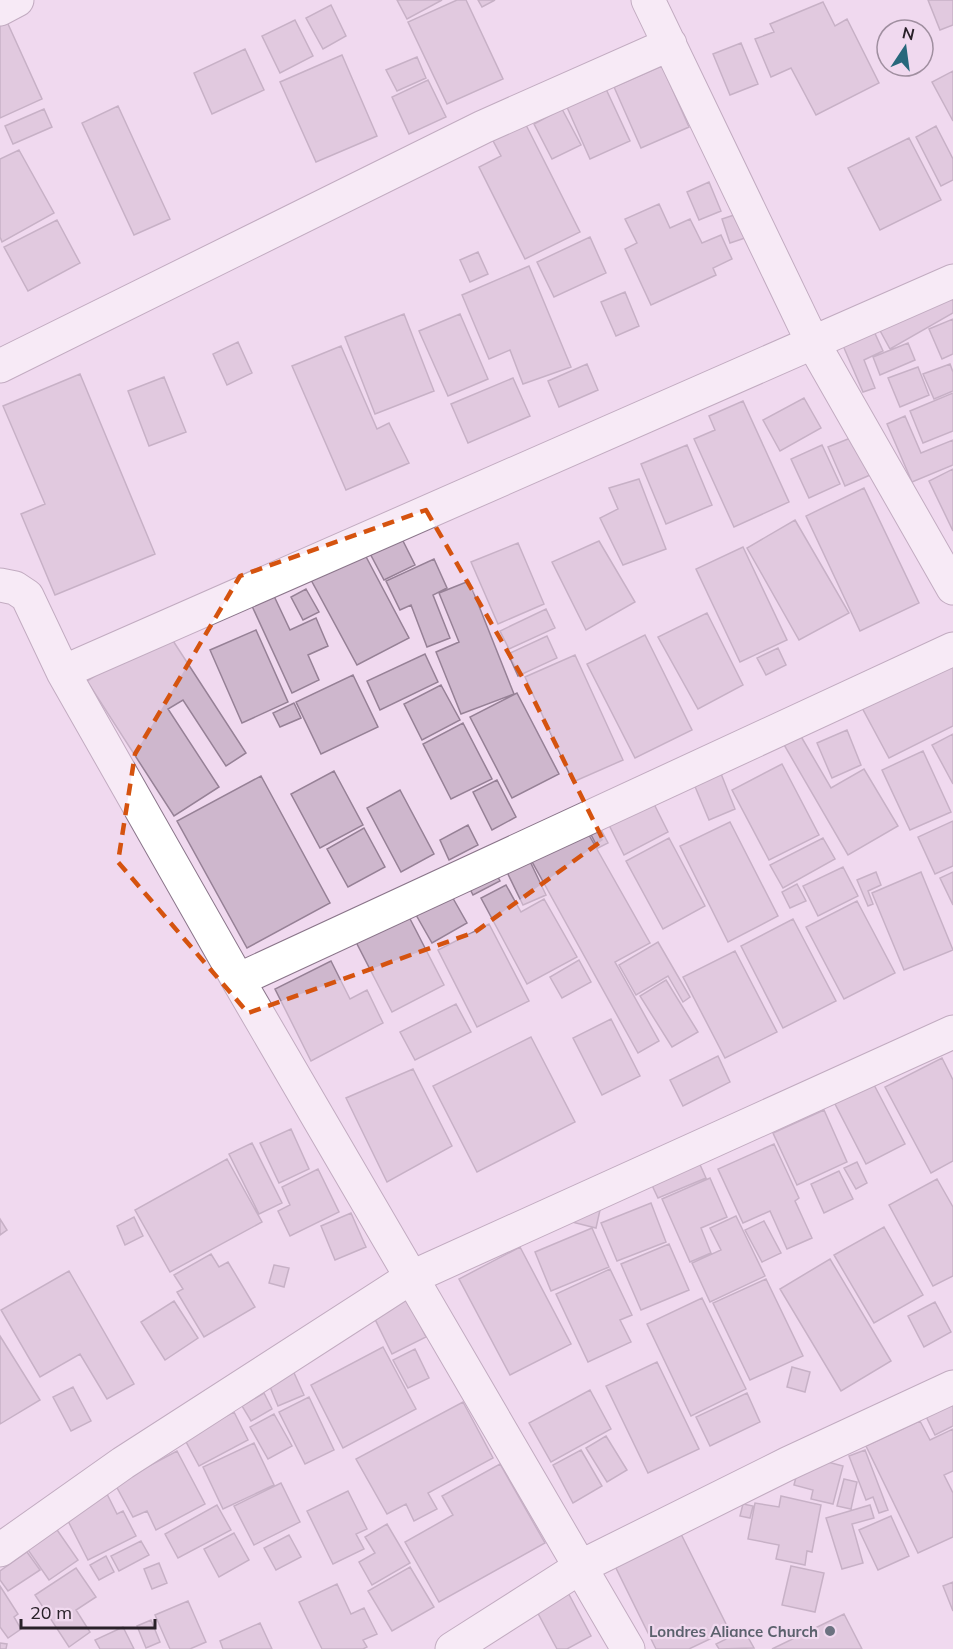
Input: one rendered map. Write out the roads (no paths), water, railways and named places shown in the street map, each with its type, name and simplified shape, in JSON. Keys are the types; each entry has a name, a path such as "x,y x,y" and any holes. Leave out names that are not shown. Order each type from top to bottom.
{"street":[{"path":"0,9 17,0"},
{"path":"648,0 812,341 953,588"},
{"path":"0,366 472,132 670,44"},
{"path":"63,672 953,281"},
{"path":"0,585 15,588 27,596 63,672 238,981 410,1278 582,1566 628,1649"},
{"path":"238,981 953,649"},
{"path":"0,1550 123,1463 410,1278 953,1032"},
{"path":"452,1649 582,1566 787,1464 953,1387"}],"place":[{"name":"Londres Aliance Church","path":"830,1631"}]}
